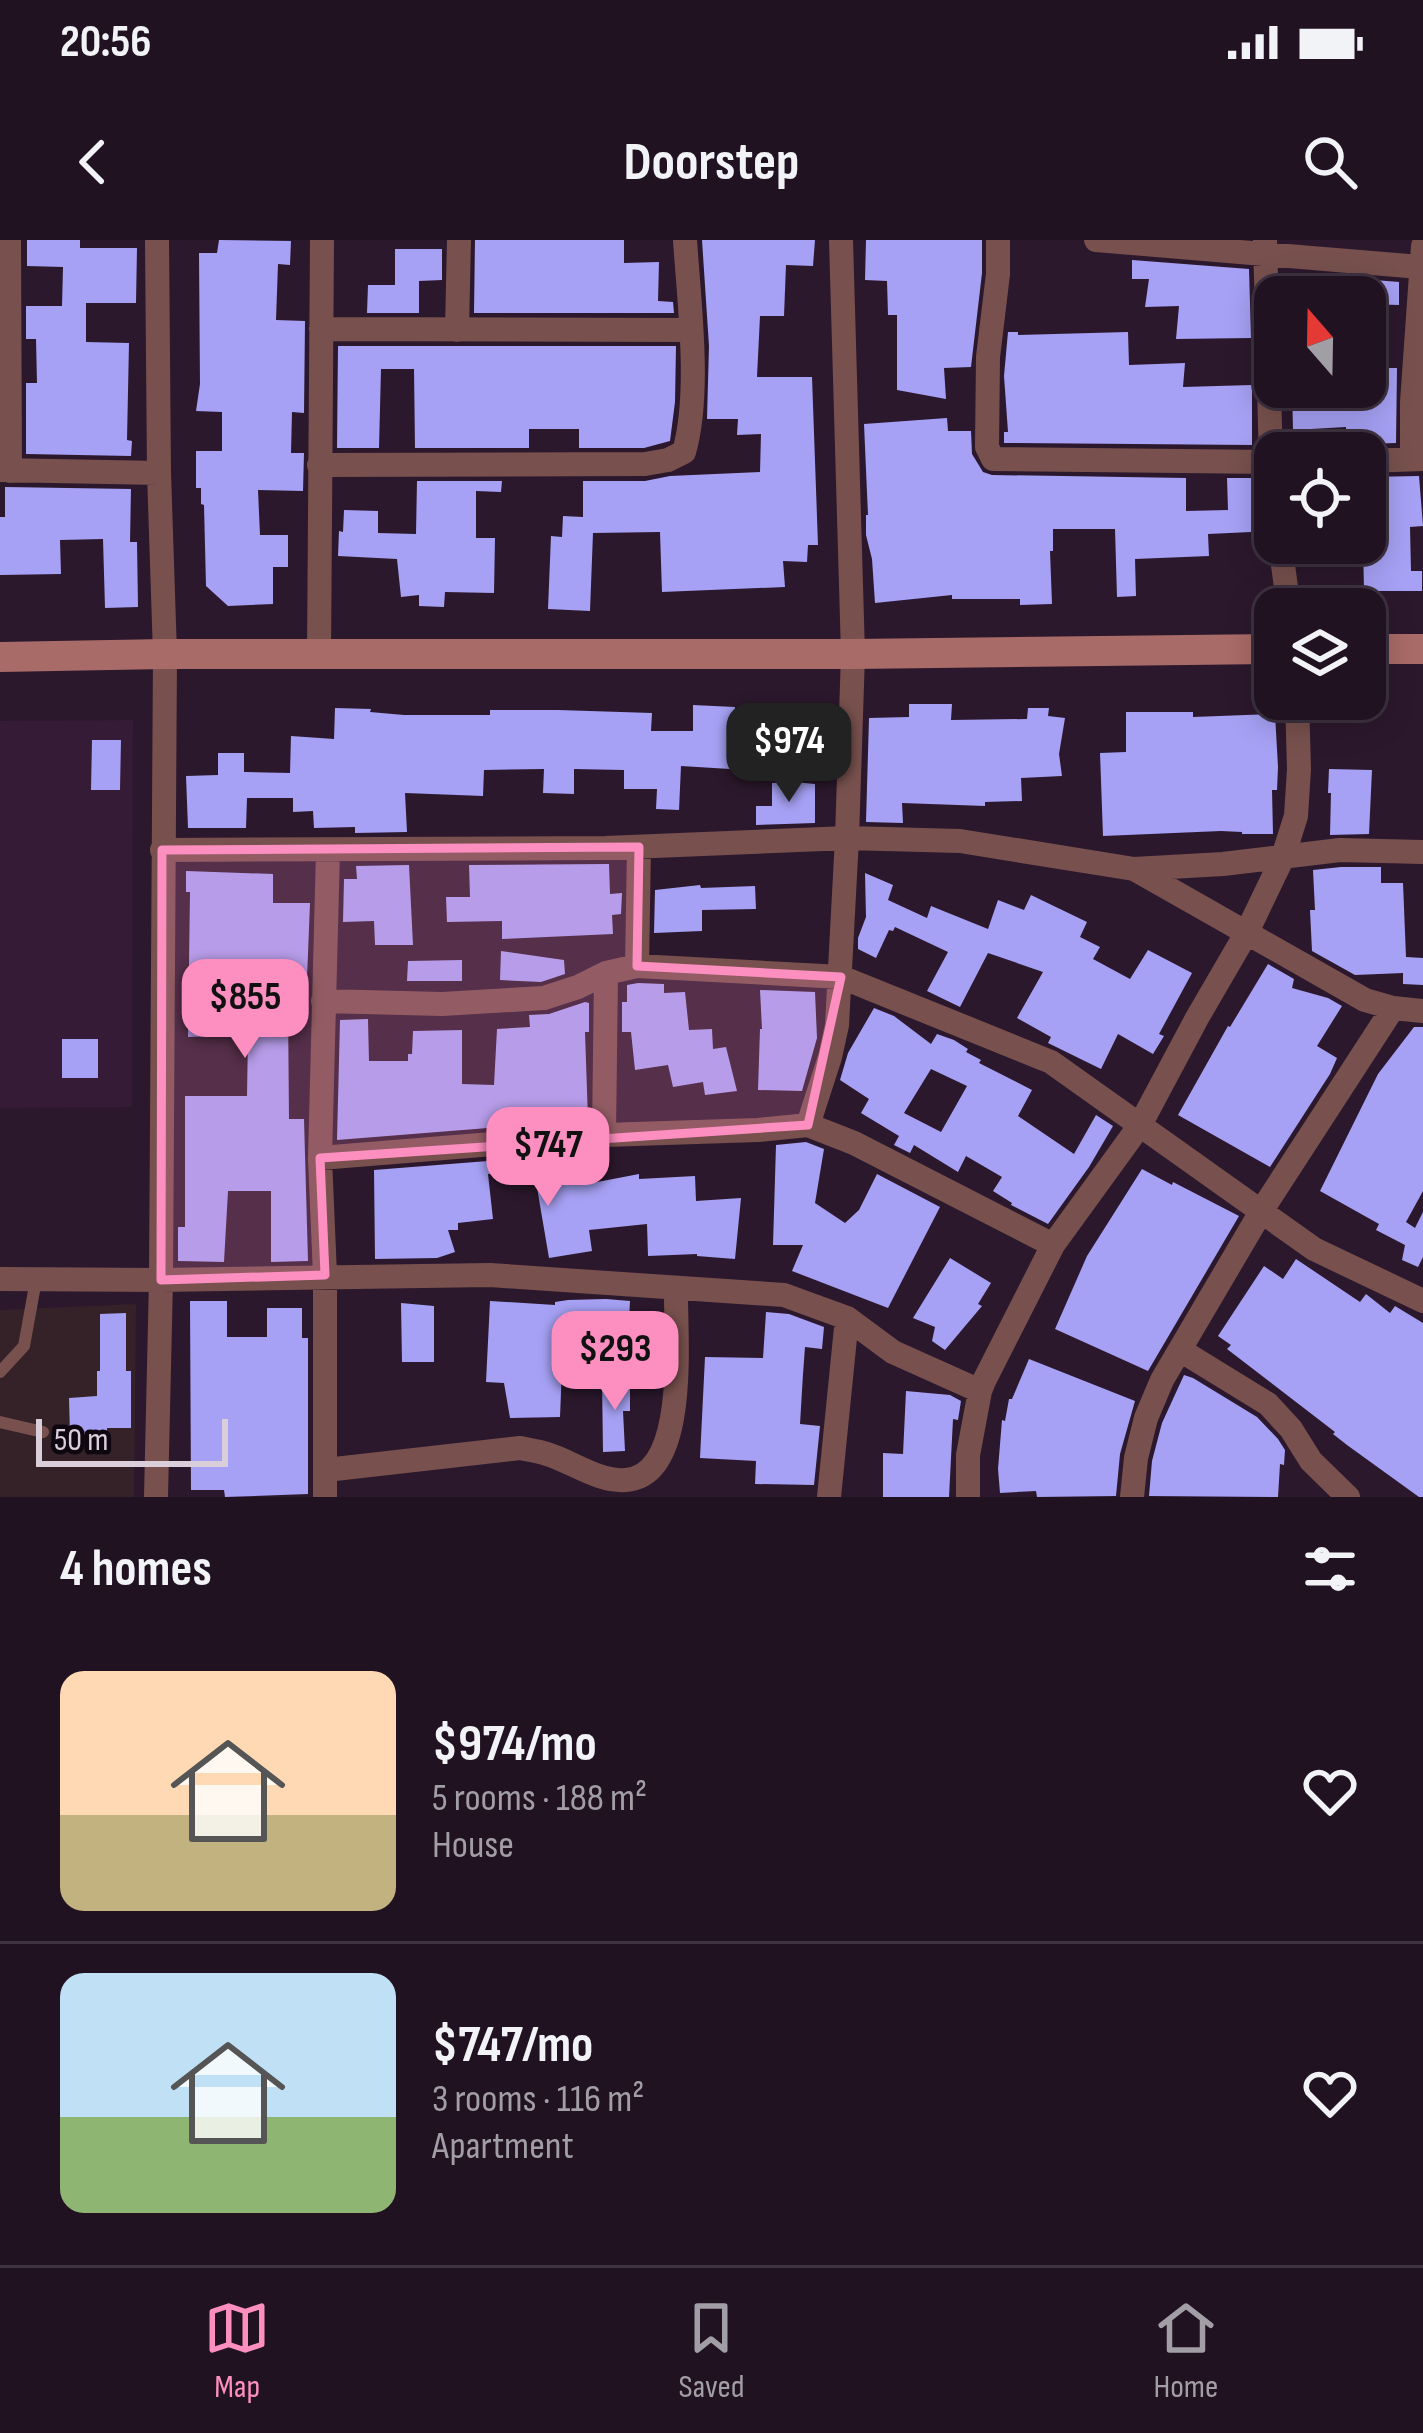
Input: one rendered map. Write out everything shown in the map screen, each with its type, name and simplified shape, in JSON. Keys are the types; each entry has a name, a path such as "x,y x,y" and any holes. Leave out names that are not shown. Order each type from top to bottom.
{"street":[{"path":"9,240 5,471 159,473"},
{"path":"156,1497 165,654 157,240"},
{"path":"319,655 322,240"},
{"path":"457,329 459,240"},
{"path":"319,465 645,464 684,452 692,427 685,240"},
{"path":"808,1125 837,1025 847,838 853,654 841,240"},
{"path":"998,240 988,357 987,447 994,459 1254,462"},
{"path":"1096,240 1265,247 1421,274 1417,459 1386,460"},
{"path":"1265,247 1272,432"},
{"path":"321,329 691,330"},
{"path":"0,657 1254,649"},
{"path":"1386,649 1423,649"},
{"path":"968,1497 968,1455 980,1391 1053,1245 1140,1125 1283,857 1296,816 1298,720"},
{"path":"162,850 639,847 847,838 960,841 1134,868 1223,864 1340,850 1423,852"},
{"path":"638,966 639,847"},
{"path":"325,1497 320,1158 328,851"},
{"path":"1134,868 1353,994 1393,1008 1423,1011"},
{"path":"322,1001 442,1004 544,998 606,973 638,966 841,977 1051,1062 1314,1249 1423,1301"},
{"path":"604,1135 606,973"},
{"path":"1132,1497 1146,1418 1162,1380 1262,1210 1393,1008"},
{"path":"320,1158 604,1135 808,1125 854,1143 1053,1245"},
{"path":"0,1279 490,1275 784,1295 847,1318 893,1352 980,1391"},
{"path":"326,1470 520,1448 549,1454 599,1476 628,1480 652,1469 665,1450 674,1418 676,1288"},
{"path":"829,1497 847,1318"},
{"path":"1180,1350 1268,1404 1311,1461 1348,1497"}],"lane":[{"path":"0,1372 24,1346 36,1279"},
{"path":"0,1422 43,1432"}],"highlighted area":[{"path":"639,847 637,966 841,977 808,1125 320,1158 325,1275 161,1280 162,850"}],"shaded area":[{"path":"133,720 132,1107 0,1108 0,721"},
{"path":"136,1304 134,1497 0,1497 0,1310"}],"building":[{"path":"27,240 80,240 80,248 137,248 136,303 86,303 86,342 129,343 127,440 132,441 131,456 26,454 26,383 37,383 36,339 26,339 26,306 62,306 63,267 27,266"},
{"path":"219,240 291,241 290,265 278,264 276,320 305,321 304,413 292,412 291,453 304,453 303,491 258,490 260,535 288,535 288,567 273,567 273,604 228,606 206,586 204,505 201,488 196,488 196,451 222,451 222,412 196,411 199,253 217,253"},
{"path":"475,240 624,240 624,263 659,262 658,301 673,302 674,313 474,313"},
{"path":"702,240 815,240 813,266 786,265 784,316 760,316 757,377 812,377 818,545 808,545 807,562 783,561 785,587 662,592 660,532 593,533 590,611 548,609 551,536 562,537 563,516 583,517 583,481 760,472 761,434 737,435 738,419 707,419 709,346"},
{"path":"866,240 982,240 971,367 944,368 946,399 897,390 897,315 888,315 887,281 865,280"},
{"path":"395,249 442,249 442,280 419,281 419,313 367,313 368,285 395,285"},
{"path":"1132,260 1249,269 1251,338 1176,339 1179,306 1145,307 1149,279 1132,279"},
{"path":"1386,281 1399,282 1399,305 1386,305"},
{"path":"1008,332 1128,332 1129,365 1185,363 1183,387 1252,385 1252,445 1004,443 1004,432 1008,432 1004,376"},
{"path":"338,346 676,346 670,441 644,448 579,448 579,429 529,429 529,448 415,448 414,369 381,369 379,448 337,448"},
{"path":"1386,368 1397,368 1396,443 1386,443 1386,432 1346,432 1346,427 1293,430 1292,408 1386,408"},
{"path":"947,418 948,431 971,431 972,454 983,472 992,475 1186,478 1186,511 1228,510 1227,478 1251,478 1251,532 1208,534 1209,556 1135,559 1136,596 1117,597 1115,529 1053,529 1052,604 952,599 952,595 875,603 866,535 864,424"},
{"path":"1419,476 1423,526 1410,527 1411,571 1422,571 1422,591 1364,588 1363,564 1386,564 1386,477"},
{"path":"417,481 502,481 501,492 476,491 476,538 495,538 494,593 445,592 444,607 419,606 419,595 401,597 397,559 338,556 344,510 378,511 378,533 416,534"},
{"path":"5,487 131,489 130,542 137,542 138,607 105,608 103,539 60,540 61,574 0,575"},
{"path":"909,704 952,704 951,720 1027,719 1028,708 1049,708 1048,716 1065,718 1059,754 1062,776 1021,778 1022,801 985,802 985,806 902,803 903,823 866,822 869,718 909,717"},
{"path":"693,705 735,707 730,769 681,766 679,810 656,809 657,789 624,789 624,770 574,769 574,794 543,793 544,769 484,770 483,796 405,793 407,832 314,828 313,811 293,812 293,798 247,798 246,828 188,828 186,776 218,775 218,753 244,753 244,772 290,773 291,736 334,739 335,708 404,715 490,715 490,710 652,713 651,731 693,731"},
{"path":"1126,712 1254,715 1254,720 1275,720 1278,767 1277,790 1272,790 1273,834 1221,831 1103,836 1100,753 1126,752"},
{"path":"92,740 121,740 120,790 91,790"},
{"path":"1329,769 1372,770 1369,834 1330,835"},
{"path":"772,783 815,784 815,823 756,825 756,806 772,806"},
{"path":"609,864 610,894 622,893 621,914 612,915 613,934 502,939 502,921 447,922 446,897 470,897 469,865"},
{"path":"409,865 413,945 375,945 374,921 343,922 344,879 357,879 356,866"},
{"path":"1381,867 1381,883 1403,883 1406,957 1423,958 1423,985 1403,984 1403,973 1355,975 1312,951 1313,870"},
{"path":"186,871 273,874 273,903 310,903 306,1004 288,1004 289,1119 304,1119 308,1261 271,1262 271,1191 228,1191 224,1262 178,1261 178,1227 185,1227 185,1096 247,1096 248,1035 188,1037 190,892 186,892"},
{"path":"865,873 893,885 888,900 927,918 931,906 988,929 998,900 1024,910 1031,895 1087,922 1080,937 1100,947 1093,959 1130,979 1148,950 1192,973 1153,1054 1118,1034 1101,1069 1048,1043 1051,1037 1017,1018 1043,972 988,953 960,1007 927,991 948,952 895,927 876,958 858,949 866,917"},
{"path":"755,886 756,909 702,910 702,931 654,933 655,890"},
{"path":"501,951 564,960 565,974 541,982 500,980"},
{"path":"462,960 462,981 407,981 408,961"},
{"path":"1268,964 1294,979 1292,988 1342,1006 1317,1046 1337,1058 1330,1074 1270,1167 1178,1115"},
{"path":"664,984 664,993 685,992 689,1030 712,1029 713,1049 726,1047 737,1091 705,1095 703,1082 673,1087 668,1065 635,1070 631,1032 622,1032 622,1002 627,1002 627,985"},
{"path":"760,990 815,992 817,1038 802,1091 758,1090"},
{"path":"589,1003 589,1032 585,1032 588,1120 337,1140 340,1020 368,1019 369,1061 408,1061 413,1031 462,1030 462,1084 494,1085 497,1029 530,1027 529,1015"},
{"path":"874,1008 894,1016 931,1044 937,1034 954,1040 979,1063 1032,1090 1018,1116 1074,1154 1096,1115 1113,1126 1048,1224 993,1191 1002,1177 966,1156 958,1172 914,1145 910,1153 894,1145 899,1136 861,1113 869,1099 840,1080 848,1053","holes":["931,1069 967,1086 941,1132 904,1113"]},
{"path":"1414,1027 1423,1027 1423,1191 1406,1222 1415,1228 1423,1212 1423,1257 1418,1267 1402,1260 1405,1245 1376,1230 1379,1224 1320,1191 1378,1074"},
{"path":"62,1039 98,1039 98,1078 62,1078"},
{"path":"806,1142 824,1149 815,1203 845,1223 859,1210 877,1174 940,1207 888,1308 792,1271 803,1245 773,1245 776,1145"},
{"path":"576,1154 587,1184 639,1174 639,1179 695,1176 696,1201 741,1198 735,1259 697,1254 648,1256 647,1224 589,1230 592,1251 549,1258 534,1170 488,1174 493,1219 458,1223 458,1230 448,1230 455,1252 437,1258 375,1259 374,1170"},
{"path":"1142,1169 1239,1216 1148,1371 1055,1329 1087,1256"},
{"path":"950,1258 991,1283 978,1304 982,1306 945,1350 932,1341 935,1327 913,1318"},
{"path":"1296,1259 1360,1302 1366,1294 1390,1313 1395,1306 1423,1323 1423,1497 1347,1445 1227,1349 1231,1345 1218,1336 1264,1266 1283,1279"},
{"path":"190,1301 227,1301 227,1337 267,1337 267,1308 302,1308 302,1338 308,1338 308,1494 225,1497 224,1490 191,1490"},
{"path":"490,1301 555,1305 630,1301 628,1339 602,1338 602,1369 562,1367 560,1417 510,1418 504,1383 486,1382"},
{"path":"401,1303 434,1306 434,1362 402,1362"},
{"path":"766,1312 789,1314 824,1327 822,1349 805,1347 803,1374 800,1424 820,1426 814,1485 755,1484 756,1461 700,1458 705,1357 763,1358"},
{"path":"126,1313 131,1428 70,1435 69,1398 97,1396 100,1314"},
{"path":"1029,1359 1135,1401 1120,1454 1116,1496 1000,1493 1002,1420"},
{"path":"1184,1375 1257,1417 1278,1439 1285,1450 1278,1497 1149,1496 1162,1423"},
{"path":"602,1379 630,1379 630,1411 623,1411 625,1451 603,1452"},
{"path":"906,1391 950,1395 961,1401 958,1420 953,1419 949,1497 883,1497 883,1453 903,1454"}]}
